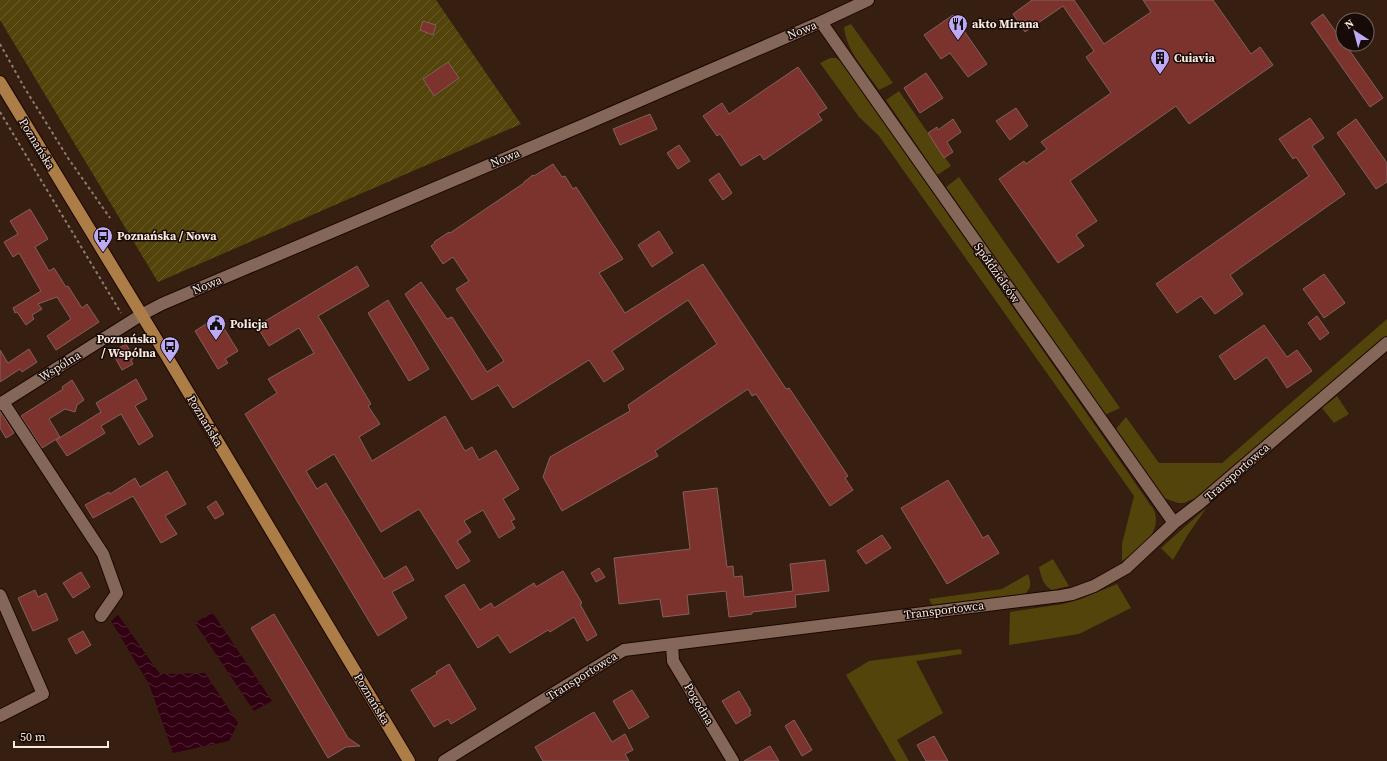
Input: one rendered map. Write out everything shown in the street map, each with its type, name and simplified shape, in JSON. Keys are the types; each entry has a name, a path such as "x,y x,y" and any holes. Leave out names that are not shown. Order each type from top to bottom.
{"main road":[{"name":"Poznańska","path":"0,82 409,761"}],"street":[{"name":"Nowa","path":"141,314 586,124 821,22 868,0"},
{"name":"Spółdzielców","path":"821,22 1174,523"},
{"name":"Wspólna","path":"1,403 141,314"},
{"name":"Transportowca","path":"444,761 624,650 1072,594 1094,586 1126,568 1174,523 1200,503 1387,343"},
{"path":"1,403 103,554 117,594 101,616"},
{"path":"0,595 43,694 0,716"},
{"name":"Pogodna","path":"672,644 673,661 732,761"}],"path":[{"path":"0,44 24,87 68,158 110,218"},
{"path":"0,112 127,324"}],"shaded area":[{"path":"0,0 436,0 521,124 158,282 0,20"},
{"path":"851,24 893,83 879,90 863,68 848,44 844,27"},
{"path":"830,58 836,58 842,62 1154,510 1156,518 1155,526 1148,540 1122,561 1122,544 1134,496 879,136 859,117 820,63"},
{"path":"899,91 951,166 937,175 886,100"},
{"path":"959,177 1120,408 1105,415 946,187"},
{"path":"1387,319 1387,336 1198,497 1184,503 1178,503 1164,498 1115,430 1126,417 1159,463 1222,463"},
{"path":"1337,396 1349,414 1334,423 1322,408"},
{"path":"1207,507 1187,536 1173,560 1161,548"},
{"path":"1053,559 1069,586 1052,590 1044,583 1039,567"},
{"path":"1028,574 1030,584 1029,589 1025,594 932,605 929,599 1002,589"},
{"path":"1117,584 1131,608 1079,634 1009,645 1010,612 1063,604 1081,599"},
{"path":"961,649 962,654 916,661 943,713 897,740 909,761 896,761 846,675 869,661"}],"water":[{"path":"212,612 272,701 254,711 195,623"},
{"path":"118,615 160,674 205,673 238,723 229,741 173,753 149,684 111,621"}],"building":[{"path":"1032,0 1074,0 1104,44 1151,12 1143,0 1213,0 1251,54 1260,47 1273,65 1189,124 1176,106 1070,181 1097,221 1076,235 1084,246 1058,263 999,179 1024,161 1026,164 1047,149 1041,142 1111,93 1086,57 1094,51 1063,6 1025,32 1013,14"},
{"path":"1323,14 1335,31 1335,52 1351,52 1383,98 1370,107 1311,23"},
{"path":"953,15 987,64 968,77 950,53 941,59 924,35"},
{"path":"423,21 436,25 433,35 420,30"},
{"path":"448,62 459,78 434,96 423,79"},
{"path":"798,67 827,108 818,114 822,120 764,160 760,154 741,166 720,134 717,136 703,116 722,103 729,114"},
{"path":"926,73 943,98 920,113 904,88"},
{"path":"1016,108 1028,126 1010,140 996,121"},
{"path":"650,114 657,129 620,145 613,129"},
{"path":"1310,118 1324,138 1312,146 1345,194 1230,275 1243,294 1215,314 1201,296 1177,313 1156,284 1309,176 1296,157 1293,159 1279,139"},
{"path":"953,119 961,132 947,142 953,152 944,158 928,133 937,127 938,130"},
{"path":"1356,119 1387,163 1387,182 1376,189 1337,133"},
{"path":"679,145 690,161 678,169 667,153"},
{"path":"553,164 562,177 565,176 573,189 576,187 623,259 599,273 625,313 703,264 786,389 789,388 848,476 845,478 853,490 830,506 756,394 752,396 748,389 655,451 658,456 562,511 543,477 550,457 630,411 628,405 717,344 688,300 612,351 624,369 604,382 589,360 513,408 498,385 472,400 405,294 421,282 447,319 452,317 487,372 504,361 456,289 469,281 453,257 443,264 431,246 435,243 434,242 449,232 450,233 524,183 533,175 534,176"},
{"path":"719,173 732,193 723,200 709,180"},
{"path":"30,209 48,239 35,247 49,271 54,268 82,308 87,304 99,322 56,350 47,336 71,319 57,297 38,304 42,309 32,315 34,319 26,325 17,312 15,313 13,308 41,291 19,253 13,257 4,242 18,234 10,221"},
{"path":"659,231 673,253 652,267 638,245"},
{"path":"357,266 369,286 318,316 371,404 368,406 380,424 359,437 372,461 445,416 465,451 472,447 479,460 496,450 519,489 503,499 515,519 511,521 515,528 499,538 483,510 464,521 471,532 457,541 470,561 457,569 419,509 381,532 334,454 306,471 317,489 326,483 384,579 406,566 414,580 392,592 407,618 378,636 245,414 277,393 268,379 314,353 299,328 269,346 257,326"},
{"path":"1324,274 1345,303 1324,318 1303,289"},
{"path":"388,300 429,369 409,381 368,313"},
{"path":"1317,316 1329,333 1320,340 1308,323"},
{"name":"Policja","path":"217,317 238,351 225,359 228,363 218,369 195,331"},
{"path":"1264,325 1287,357 1297,350 1312,371 1287,388 1267,357 1235,380 1219,356"},
{"path":"126,344 134,358 131,360 133,364 122,370 112,352"},
{"path":"29,349 37,362 22,372 20,369 0,382 0,350 8,363"},
{"path":"136,379 147,399 135,406 153,436 139,445 121,414 101,426 105,433 67,456 56,440 101,412 96,403"},
{"path":"72,380 84,400 77,405 75,412 65,409 49,419 60,437 42,448 21,416 63,389 62,387"},
{"path":"0,411 14,433 6,438 0,428"},
{"path":"167,471 186,504 165,516 177,534 161,543 133,496 93,518 85,505 109,492 110,494 135,478 140,487"},
{"path":"948,480 983,538 988,535 999,553 947,584 901,508"},
{"path":"717,488 727,567 733,566 734,577 742,576 744,597 793,591 790,564 825,560 829,591 795,595 796,607 752,612 752,614 729,617 726,591 687,595 689,614 663,617 660,599 619,604 614,558 690,549 683,492"},
{"path":"216,501 224,514 215,519 207,507"},
{"path":"882,535 891,548 866,564 857,551"},
{"path":"599,568 605,577 596,582 591,573"},
{"path":"563,571 582,603 580,604 597,635 587,641 574,617 550,632 548,630 510,653 498,635 478,648 445,596 464,584 480,610 491,603 494,608 534,583 536,587"},
{"path":"81,572 90,587 73,598 63,583"},
{"path":"35,590 38,597 46,593 58,620 33,631 18,598"},
{"path":"274,614 348,738 360,746 346,747 328,758 251,628"},
{"path":"83,631 91,645 76,654 68,639"},
{"path":"449,664 476,709 451,724 448,719 434,727 411,690 437,674 436,672"},
{"path":"632,690 649,717 629,729 613,701"},
{"path":"739,691 751,711 749,712 751,715 736,724 722,701"},
{"path":"594,712 612,742 625,734 633,750 625,754 629,761 543,761 535,747"},
{"path":"794,720 812,750 802,756 785,726"},
{"path":"934,736 948,761 926,761 917,745"},
{"path":"770,746 779,761 744,761"}],"place":[{"name":"akto Mirana","path":"958,41"},
{"name":"Cuiavia","path":"1160,75"},
{"name":"Poznańska / Nowa","path":"103,253"},
{"name":"Policja","path":"216,341"},
{"name":"Poznańska / Wspólna","path":"170,363"}]}
